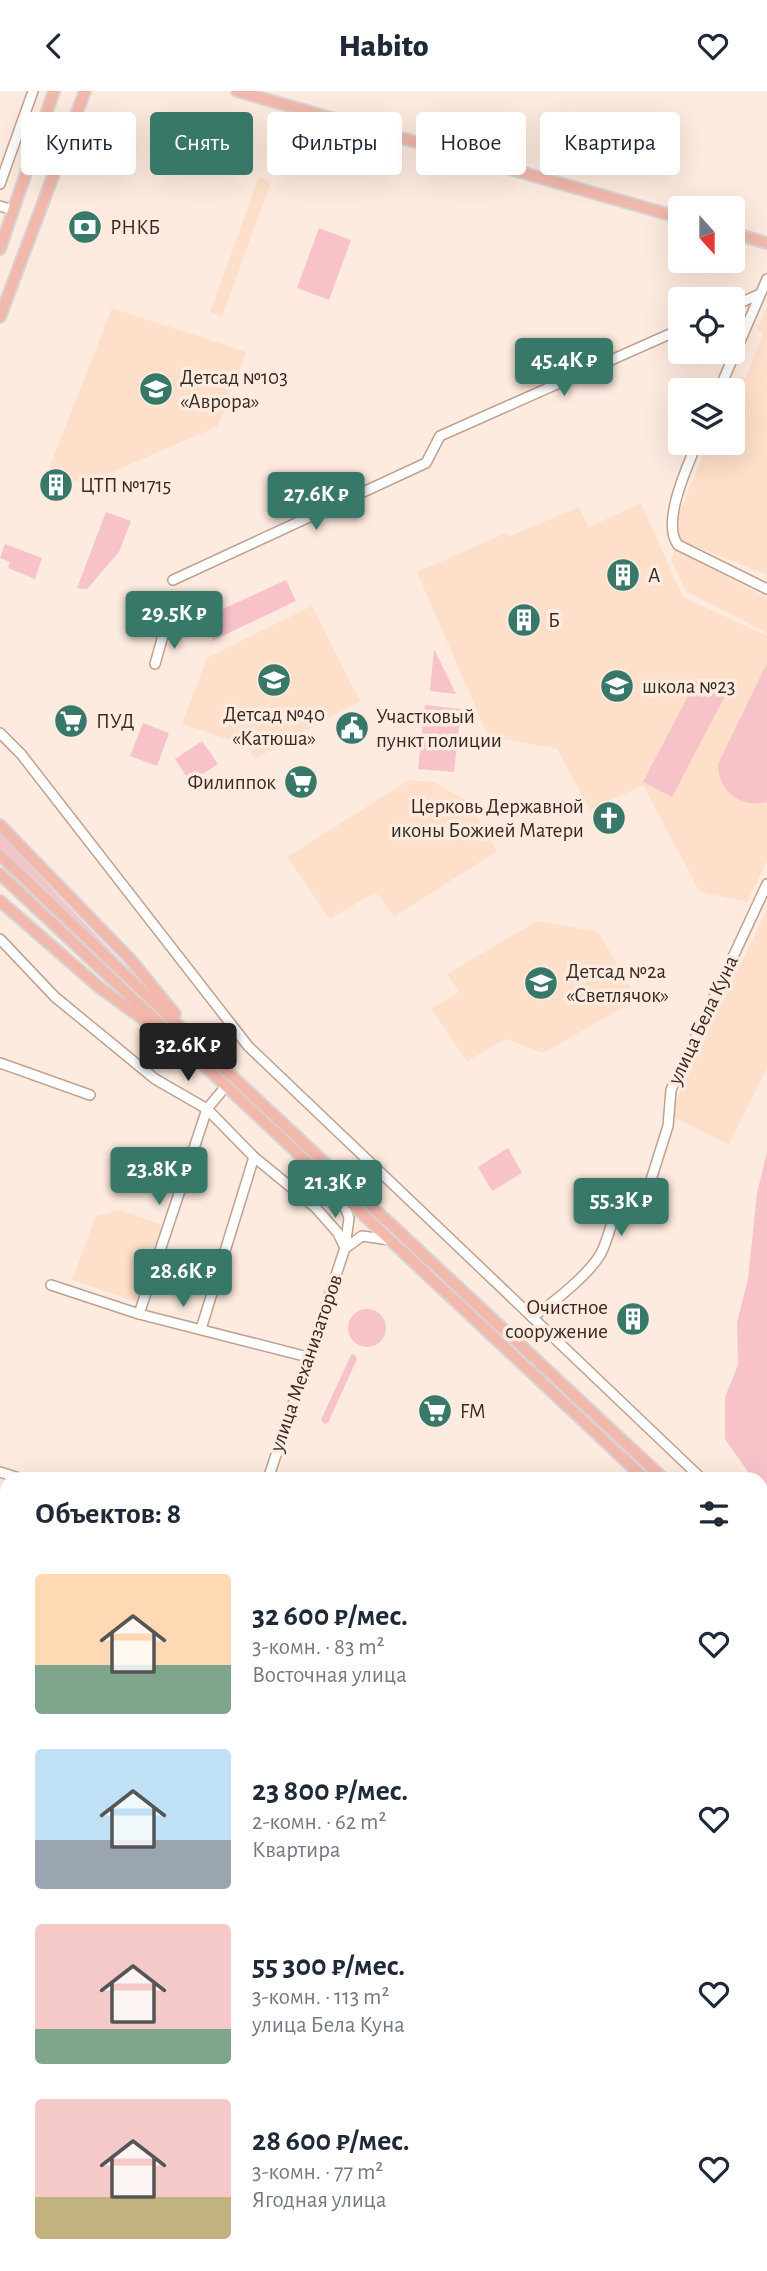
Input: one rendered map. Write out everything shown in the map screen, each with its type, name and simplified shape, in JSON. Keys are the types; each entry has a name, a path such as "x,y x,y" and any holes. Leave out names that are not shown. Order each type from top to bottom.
{"main road":[{"path":"0,249 54,91"},
{"path":"0,317 85,91"},
{"path":"237,91 668,214"},
{"path":"746,237 767,243"},
{"path":"0,825 131,959 205,1051"},
{"path":"0,855 205,1051 656,1472"},
{"path":"0,874 638,1472"},
{"path":"0,901 99,987 184,1048"}],"street":[{"path":"0,184 33,91"},
{"path":"0,206 13,210"},
{"path":"724,378 767,279"},
{"path":"745,301 760,294"},
{"path":"173,580 426,463 440,436 668,335"},
{"path":"693,455 671,518 674,539 678,545 767,589"},
{"path":"155,664 164,632"},
{"path":"0,733 21,754 248,1047 695,1472"},
{"name":"улица Бела Куна","path":"532,1317 563,1294 603,1251 612,1214 624,1192 650,1183 668,1126 670,1090 767,884"},
{"path":"0,939 55,997 156,1079 207,1109 254,1157 315,1207 338,1233 345,1248"},
{"path":"0,1063 90,1095"},
{"path":"139,1314 207,1109 226,1086"},
{"path":"201,1329 254,1157"},
{"name":"улица Механизаторов","path":"270,1472 345,1248 349,1218 339,1192"},
{"name":"улица Механизаторов","path":"345,1248 362,1236 390,1240"},
{"path":"51,1285 139,1314 308,1357"}],"shaded area":[{"path":"259,177 271,182 222,317 210,312"},
{"path":"319,228 351,240 329,300 297,288"},
{"path":"767,306 767,575 682,541 674,526 703,455 745,455 745,378 734,378 746,377 763,333 757,330"},
{"name":"Детсад №103 «Аврора»","path":"112,308 246,352 218,426 85,484 48,471"},
{"name":"школа №23","path":"641,503 683,597 767,636 767,861 747,902 700,892 643,785 590,810 557,749 488,736 417,572 506,533 508,537 579,507 589,527"},
{"path":"106,512 131,521 119,552 87,589 77,588"},
{"path":"5,544 42,558 35,579 8,568 10,562 0,558"},
{"path":"675,550 767,598 767,633 686,591 671,561"},
{"path":"286,580 296,601 212,641 223,609"},
{"name":"Детсад №40 «Катюша»","path":"312,606 360,701 255,759 246,745 182,724 207,658"},
{"path":"434,649 456,694 430,691"},
{"path":"767,663 767,802 748,803 732,796 726,790 718,764"},
{"path":"696,681 725,696 672,797 643,782"},
{"path":"425,705 461,709 454,772 418,769"},
{"path":"143,723 169,733 157,766 130,756"},
{"path":"202,741 218,764 190,782 175,759"},
{"path":"409,780 433,782 469,802 497,851 394,917 379,895 372,894 330,919 287,857"},
{"path":"0,834 123,964 125,968 0,849"},
{"path":"767,909 767,1068 729,1144 669,1115"},
{"name":"Детсад №2а «Светлячок»","path":"537,921 598,932 638,999 543,1053 506,1039 467,1061 431,1009 459,992 447,974"},
{"path":"508,1148 522,1173 492,1191 478,1167"},
{"path":"767,1152 767,1472 748,1472 725,1439 725,1397 738,1365 737,1322 748,1279 757,1193"},
{"path":"120,1210 168,1227 140,1303 72,1280 96,1216"},
{"path":"367,1309 380,1315 386,1328 380,1341 367,1347 354,1341 348,1328 354,1315"},
{"path":"354,1354 357,1359 328,1423 324,1424 321,1420 351,1355"}],"place":[{"name":"РНКБ","path":"85,227"},
{"name":"Детсад №103 «Аврора»","path":"156,389"},
{"name":"ЦТП №1715","path":"56,485"},
{"name":"А","path":"623,575"},
{"name":"Б","path":"524,620"},
{"name":"Детсад №40 «Катюша»","path":"274,680"},
{"name":"школа №23","path":"617,686"},
{"name":"ПУД","path":"71,721"},
{"name":"Участковый пункт полиции","path":"352,728"},
{"name":"Филиппок","path":"301,782"},
{"name":"Церковь Державной иконы Божией Матери","path":"609,818"},
{"name":"Детсад №2а «Светлячок»","path":"541,983"},
{"name":"Очистное сооружение","path":"633,1319"},
{"name":"FM","path":"435,1411"}]}
